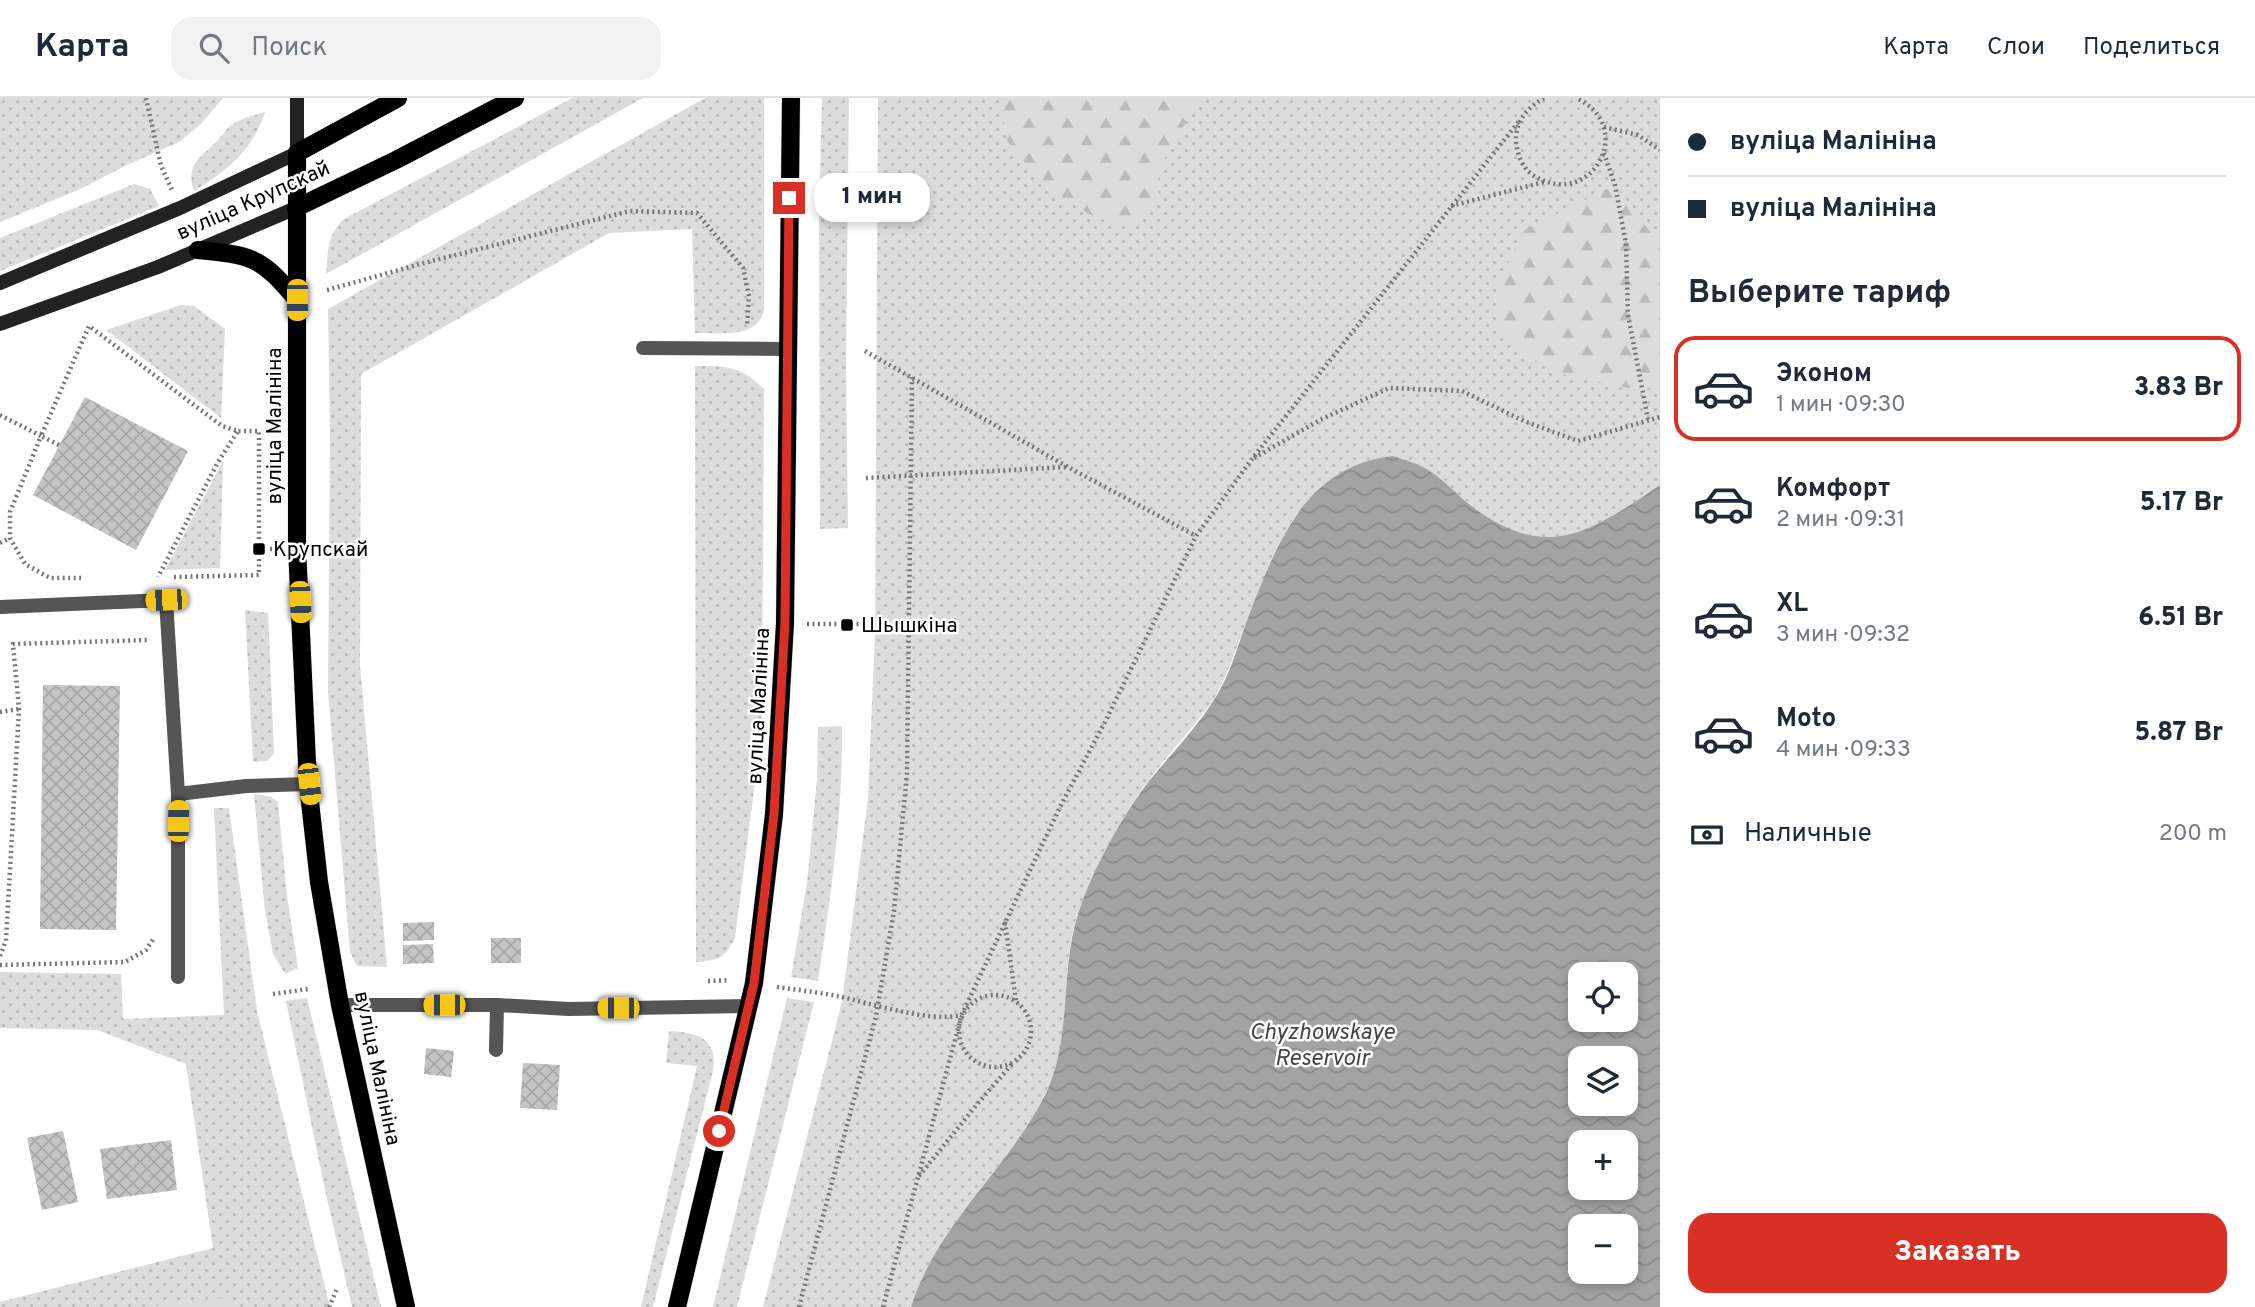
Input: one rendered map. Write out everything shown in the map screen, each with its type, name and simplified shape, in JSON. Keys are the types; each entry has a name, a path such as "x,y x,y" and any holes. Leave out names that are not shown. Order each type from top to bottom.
{"main road":[{"name":"вуліца Крупскай","path":"297,153 398,98"},
{"name":"вуліца Крупскай","path":"296,208 515,98"},
{"name":"вуліца Малініна","path":"677,1307 754,983 774,814 785,623 791,98"},
{"name":"вуліца Малініна","path":"297,153 297,548 309,784 320,883 340,1005 406,1307"},
{"path":"198,250 246,256 261,262 280,279 297,300"}],"street":[{"path":"297,98 297,153"},
{"name":"вуліца Крупскай","path":"0,283 180,208 297,153"},
{"name":"вуліца Крупскай","path":"0,324 198,250 296,208"}],"lane":[{"path":"643,348 787,349"},
{"path":"0,607 166,600 178,794 177,977"},
{"path":"178,794 246,786 309,784"},
{"path":"340,1005 497,1005 569,1009 749,1006"},
{"path":"496,1050 497,1005"}],"path":[{"path":"146,98 161,166 176,197"},
{"path":"883,1307 962,1014 1060,807 1196,536 1252,459 1450,206 1532,104 1544,98"},
{"path":"1520,120 1516,135 1517,150 1523,165 1532,175 1546,182 1562,185 1584,178 1601,161 1606,137 1598,113 1589,104 1576,98"},
{"path":"1604,127 1638,135 1660,150"},
{"path":"1604,153 1615,186 1626,244 1628,315 1648,419"},
{"path":"1450,206 1546,182"},
{"path":"327,290 631,211 696,213 743,268 749,296 746,349"},
{"path":"90,578 50,578 25,564 10,538 10,512 89,326 222,426 238,431 259,431 259,575 158,578 218,461 238,431"},
{"path":"865,351 1068,467 1196,536"},
{"path":"799,1307 878,1004 894,911 907,774 912,377"},
{"path":"1252,459 1320,420 1389,388 1462,391 1524,421 1578,441 1660,417"},
{"path":"0,415 59,445"},
{"path":"866,478 1068,467"},
{"path":"0,543 10,538"},
{"path":"785,623 863,624"},
{"path":"0,957 6,941 19,709 13,644 155,640"},
{"path":"0,712 19,709"},
{"path":"1005,921 1016,1001"},
{"path":"0,965 125,962 146,950 157,934"},
{"path":"273,994 308,989"},
{"path":"917,1179 1029,1045 1032,1033 1030,1020 1025,1009 1016,1001 1004,995 992,994 969,1004 962,1014 959,1038 962,1049 979,1065 990,1068 1013,1063"},
{"path":"833,995 922,1014 949,1017 962,1014"},
{"path":"329,1307 337,1289"}],"green space":[{"path":"0,98 223,98 201,124 179,142 76,191 0,222"},
{"path":"572,98 643,98 326,274 331,238 344,219"},
{"path":"705,98 764,98 764,310 754,326 736,332 695,333 692,229 609,233 361,374 360,666 387,967 357,966 350,952 328,691 328,309"},
{"path":"822,98 849,98 846,363 848,528 820,529 819,221"},
{"path":"878,98 1660,98 1660,485 1602,522 1586,529 1570,535 1536,538 1494,522 1417,465 1399,458 1380,458 1366,464 1300,510 1289,526 1265,578 1228,670 1212,702 1154,773 1131,806 1087,891 1073,931 1059,1053 1046,1092 1013,1146 938,1249 911,1307 763,1307 842,1002 868,798 875,634"},
{"path":"1000,98 1200,98 1159,168 1158,203 1129,227 1094,217 1045,187 1007,141"},
{"path":"265,112 246,148 228,167 194,191 191,175 198,159 233,124"},
{"path":"134,184 150,189 159,206 0,271 0,238"},
{"path":"1615,185 1654,237 1660,241 1660,382 1643,391 1552,372 1500,337 1500,280 1524,230"},
{"path":"181,305 194,306 225,329 221,418 106,330"},
{"path":"695,366 733,369 756,381 764,389 762,727 735,938 720,957 696,962"},
{"path":"223,461 220,568 165,570"},
{"path":"245,610 268,613 274,753 267,761 253,762"},
{"path":"842,726 838,822 818,981 791,977 807,883 817,779 818,727"},
{"path":"254,794 272,797 278,802 287,896 298,968 285,974 273,954 265,911"},
{"path":"214,808 229,808 257,1011 330,1307 0,1307 0,1302 213,1248 186,1064 97,1030 0,1028 0,972 121,974 123,1019 224,1015"},
{"path":"307,998 381,1307 352,1307 286,1001"},
{"path":"787,998 814,1002 737,1307 713,1307"},
{"path":"669,1031 688,1033 709,1044 714,1060 713,1071 653,1307 641,1307 697,1066 666,1063"},
{"path":"223,1298 241,1307 142,1307"}],"water":[{"name":"Chyzhowskaye Reservoir","path":"1393,456 1420,465 1496,522 1521,533 1545,537 1567,535 1589,528 1660,485 1660,1307 911,1307 938,1249 1013,1147 1046,1093 1060,1048 1073,933 1085,895 1109,843 1139,794 1216,697 1272,561 1300,510 1330,480 1365,462"}],"building":[{"path":"85,397 188,451 136,550 33,495"},
{"path":"43,685 120,686 116,930 40,929"},
{"path":"434,922 434,940 403,941 403,923"},
{"path":"491,938 521,938 521,963 491,963"},
{"path":"433,944 434,963 403,964 403,945"},
{"path":"426,1048 454,1051 451,1077 424,1074"},
{"path":"523,1063 560,1065 557,1110 520,1108"},
{"path":"63,1131 78,1202 42,1210 27,1138"},
{"path":"171,1140 177,1190 107,1199 100,1149"}],"place":[{"name":"Крупскай","path":"259,549"},
{"name":"Шышкіна","path":"847,625"}],"route":[{"path":"719,1131 754,983 774,814 785,623 789,198"}]}
